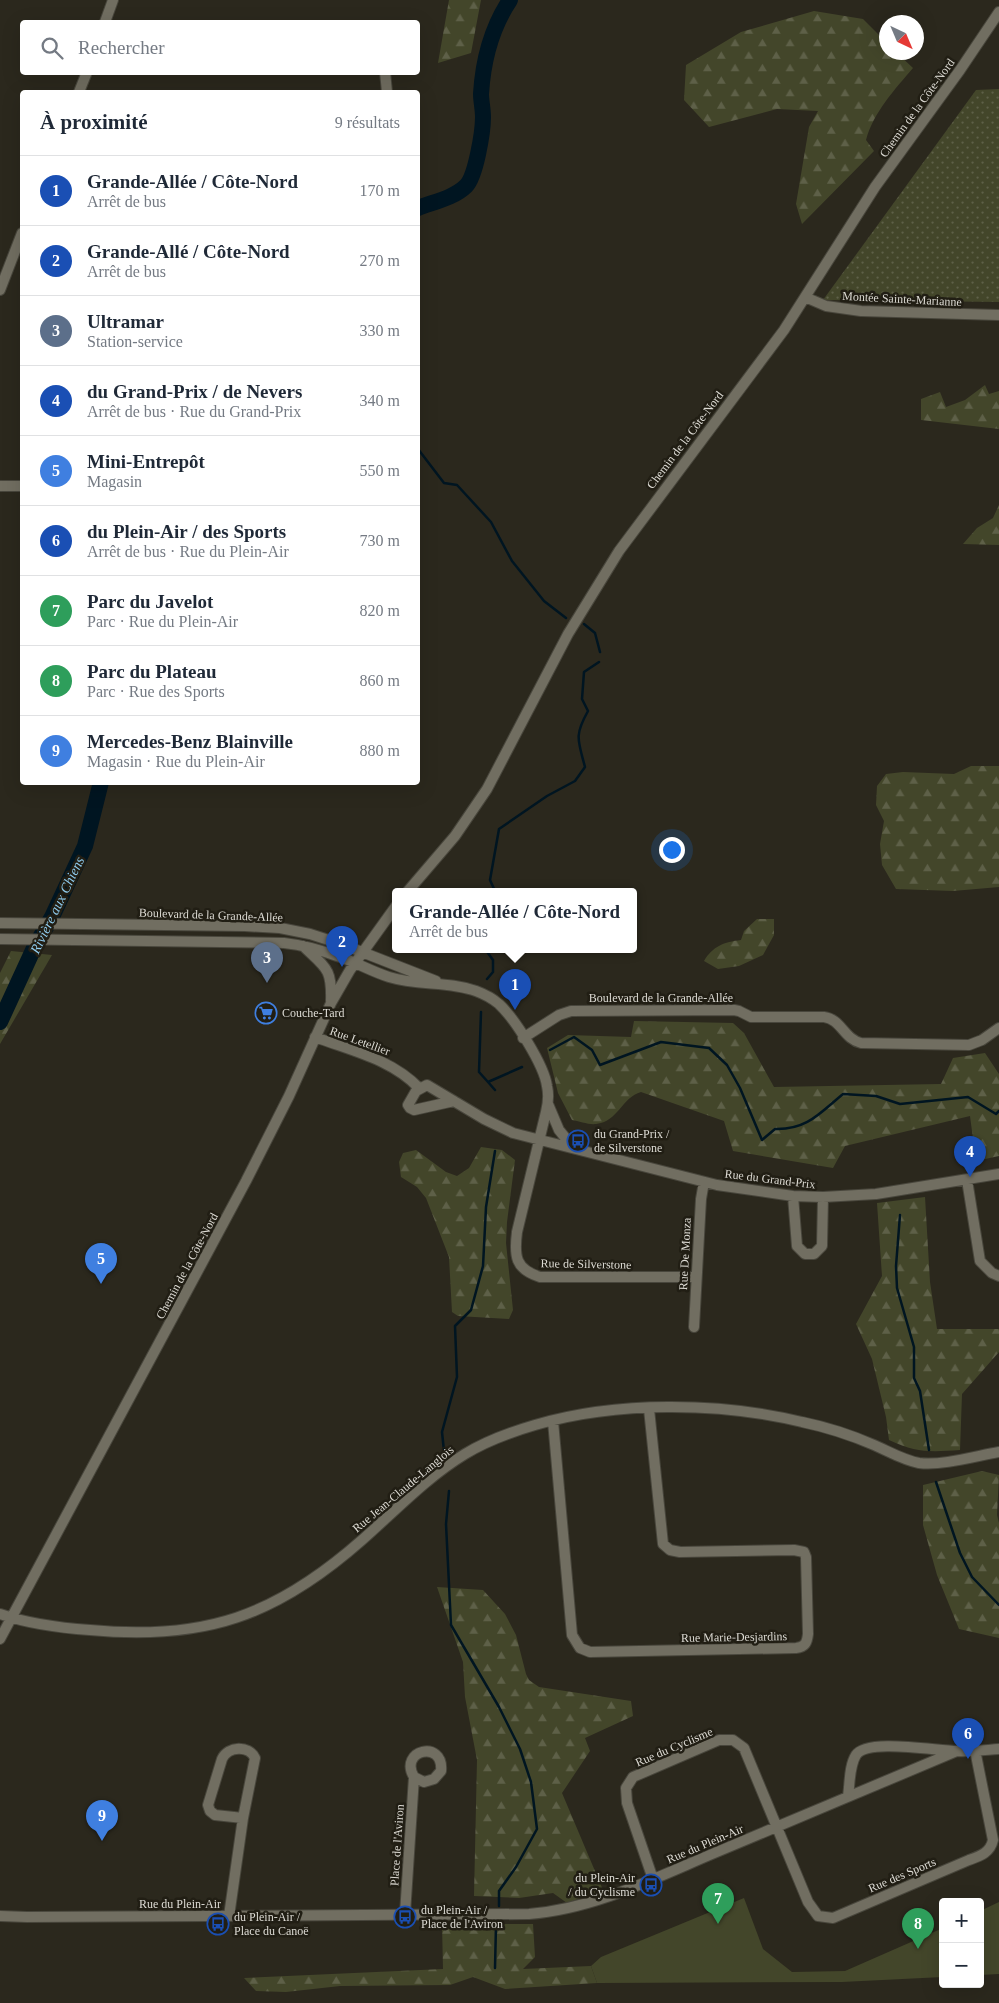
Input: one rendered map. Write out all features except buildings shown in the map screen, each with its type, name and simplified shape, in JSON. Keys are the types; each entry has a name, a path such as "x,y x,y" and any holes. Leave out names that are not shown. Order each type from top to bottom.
{"street":[{"path":"106,20 113,0"},
{"name":"Chemin de la Côte-Nord","path":"411,888 455,836 484,794 513,742 568,634 619,551 778,338 875,187 960,70 999,12"},
{"path":"80,90 86,75"},
{"path":"385,75 387,90"},
{"path":"0,290 20,250"},
{"name":"Montée Sainte-Marianne","path":"805,297 832,307 861,311 999,315"},
{"path":"0,486 20,486"},
{"name":"Chemin de la Côte-Nord","path":"0,1639 228,1216 277,1120 331,1003 362,952 392,911"},
{"name":"Boulevard de la Grande-Allée","path":"0,923 280,928 310,934 442,983 474,990 502,1007 544,1074 548,1104 540,1139"},
{"path":"42,924 45,939"},
{"name":"Boulevard de la Grande-Allée","path":"0,939 269,942 303,946 410,983 442,983"},
{"path":"303,946 322,963 329,973 331,1003"},
{"name":"Boulevard de la Grande-Allée","path":"523,1038 563,1013 571,1011 739,1010 751,1017 824,1017 834,1020 850,1039 861,1043 969,1045 976,1044 999,1028"},
{"name":"Rue Letellier","path":"315,1037 390,1065 399,1070 419,1088 430,1086 506,1130 540,1139"},
{"path":"419,1088 409,1103 409,1107 412,1110 454,1101"},
{"path":"548,1104 560,1130 572,1146"},
{"name":"Rue du Grand-Prix","path":"540,1139 704,1182 793,1196 823,1197 876,1194 999,1174"},
{"name":"Rue de Silverstone","path":"540,1139 517,1232 516,1245 520,1265 523,1270 540,1277 696,1277"},
{"path":"967,1180 980,1261 992,1273 999,1276"},
{"name":"Rue De Monza","path":"694,1327 701,1199 704,1182"},
{"path":"793,1196 797,1246 806,1254 814,1254 822,1246 823,1197"},
{"name":"Rue Jean-Claude-Langlois","path":"0,1614 61,1628 132,1634 209,1626 245,1615 293,1593 362,1540 440,1471 466,1453 507,1434 553,1421 602,1412 650,1409 726,1410 777,1416 849,1435 919,1463 940,1462 999,1452"},
{"name":"Rue Marie-Desjardins","path":"553,1421 572,1635 580,1648 590,1652 796,1648 804,1646 808,1634 806,1557 804,1552 794,1550 680,1552 670,1550 663,1544 650,1409"},
{"name":"Rue du Cyclisme","path":"653,1879 627,1803 626,1788 633,1777 719,1740 733,1740 744,1748 778,1827"},
{"name":"Rue du Plein-Air","path":"848,1796 853,1762 857,1754 867,1748 921,1747 957,1751 999,1749"},
{"path":"229,1916 243,1818 255,1758 252,1752 247,1749 229,1750 224,1753 208,1805 210,1811 215,1815 243,1818"},
{"name":"Rue des Sports","path":"778,1827 808,1902 818,1916 833,1918 983,1854 991,1848 993,1840 975,1750"},
{"name":"Rue du Plein-Air","path":"0,1916 529,1914 556,1912 579,1906 653,1879 957,1751"},
{"name":"Place de l'Aviron","path":"405,1914 414,1777"}],"green space":[{"path":"449,0 481,0 471,53 438,63"},
{"path":"814,11 863,19 879,35 879,60 904,60 913,68 885,102 869,130 866,140 874,151 802,224 796,204 809,127 818,111 777,109 709,127 684,100 686,65 741,32"},
{"path":"999,89 999,302 823,300 976,90"},
{"path":"985,385 989,394 999,391 999,429 921,420 921,399 940,392 946,407 965,400"},
{"path":"999,505 999,545 963,544 977,528 993,518"},
{"path":"971,766 999,766 999,887 953,891 896,889 882,865 880,844 884,821 876,805 877,786 886,774 903,772 954,774"},
{"path":"757,919 774,919 774,935 763,955 739,966 718,969 704,961 715,948 729,942 741,940 744,931"},
{"path":"11,951 52,955 0,1044 0,973"},
{"path":"634,1021 733,1023 744,1033 774,1087 941,1084 953,1058 985,1053 999,1074 999,1156 976,1161 970,1116 845,1146 833,1168 733,1151 724,1121 641,1092 629,1099 610,1119 603,1122 593,1124 572,1120 558,1093 547,1048 568,1035 631,1037"},
{"path":"481,1147 502,1150 515,1160 506,1243 513,1310 509,1319 458,1316 452,1312 449,1257 426,1198 417,1187 401,1177 399,1162 403,1153 416,1150 446,1172 457,1176 469,1168"},
{"path":"925,1197 930,1282 937,1329 999,1329 999,1352 962,1394 960,1450 924,1451 889,1440 886,1417 872,1359 856,1324 882,1276 877,1203"},
{"path":"982,1471 999,1475 997,1515 999,1523 999,1638 959,1629 937,1575 923,1525 923,1485"},
{"path":"437,1587 483,1590 505,1614 516,1635 526,1674 529,1680 539,1687 631,1701 633,1716 585,1738 590,1751 562,1793 603,1890 567,1903 553,1893 519,1898 474,1896 477,1760 465,1697 463,1662"},
{"path":"744,1898 763,1949 792,1972 845,1971 939,1930 939,1977 842,1982 597,1983 591,1966 601,1957"},
{"path":"999,1902 999,1974 984,1975 984,1909"},
{"path":"442,1924 533,1924 535,1957 523,1969 591,1966 597,1983 505,1989 473,1977 450,1985 340,1986 286,1992 256,1991 244,1978 443,1969"}],"waterway":[{"name":"Rivière aux Chiens","path":"420,207 456,194 470,181 476,163 482,132 481,94 486,57 498,21 510,0"},
{"path":"420,452 444,483 457,485 491,522 512,561 544,601 566,618"},
{"path":"584,624 595,633 600,652"},
{"path":"494,888 490,880 499,829 547,796 575,781 585,767 579,738 581,726 588,711 582,699 584,672 599,662"},
{"name":"Rivière aux Chiens","path":"0,1022 34,948 52,917 85,846 100,785"},
{"path":"487,979 493,972 493,960 488,953"},
{"path":"481,1012 479,1072 488,1082 522,1067"},
{"path":"550,1050 574,1037 592,1050 600,1065 661,1042 709,1048 727,1065 740,1088 762,1140 775,1129 786,1129 805,1123 820,1114 843,1094 876,1096 900,1104 968,1097 996,1114 999,1111"},
{"path":"488,1082 495,1090"},
{"path":"444,1451 442,1432 457,1377 455,1326 471,1310 483,1266 486,1207 495,1151"},
{"path":"900,1215 896,1266 897,1288 914,1347 914,1378 920,1391 929,1450"},
{"path":"936,1482 960,1553 972,1577 999,1605"},
{"path":"449,1491 446,1524 451,1625 499,1707 520,1749 531,1782 537,1829 516,1867 499,1891 499,1906"},
{"path":"495,1968 496,1925"}],"place":[{"name":"Grande-Allé / Côte-Nord","path":"342,967"},
{"name":"Ultramar","path":"267,983"},
{"name":"Grande-Allée / Côte-Nord","path":"515,1010"},
{"name":"Couche-Tard","path":"266,1013"},
{"name":"du Grand-Prix / de Silverstone","path":"578,1141"},
{"name":"du Grand-Prix / de Nevers","path":"970,1177"},
{"name":"Mini-Entrepôt","path":"101,1284"},
{"name":"du Plein-Air / des Sports","path":"968,1759"},
{"name":"Mercedes-Benz Blainville","path":"102,1841"},
{"name":"du Plein-Air / du Cyclisme","path":"651,1885"},
{"name":"du Plein-Air / Place de l'Aviron","path":"405,1917"},
{"name":"du Plein-Air / Place du Canoë","path":"218,1924"},
{"name":"Parc du Javelot","path":"718,1924"},
{"name":"Parc du Plateau","path":"918,1949"}]}
